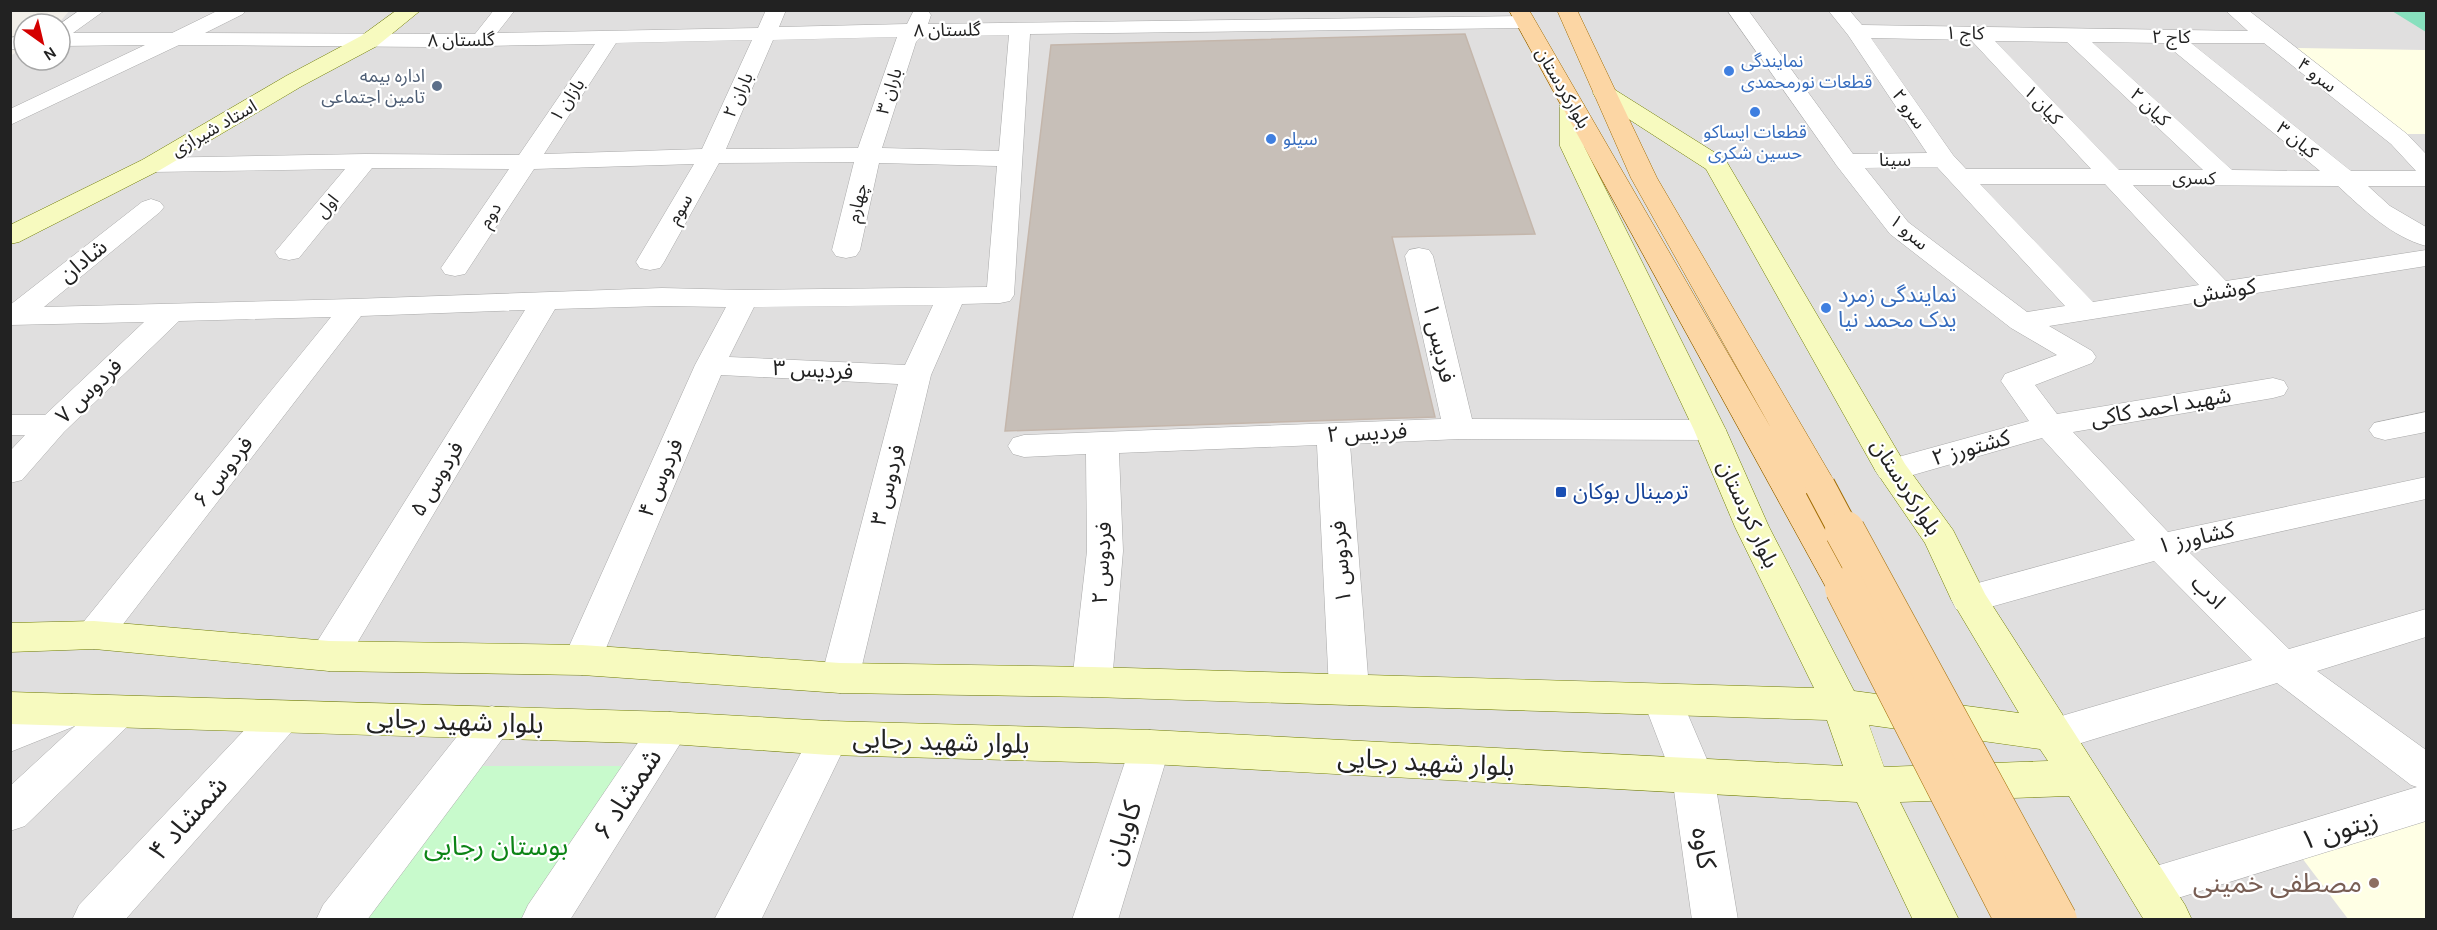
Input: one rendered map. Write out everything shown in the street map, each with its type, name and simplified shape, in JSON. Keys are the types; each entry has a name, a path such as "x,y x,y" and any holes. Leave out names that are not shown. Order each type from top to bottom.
{"main road":[{"name":"بلوارکردستان","path":"1567,10 1644,178 1821,486 2057,920"},
{"name":"بلوارکردستان","path":"1522,16 1845,588 2015,920"}],"street":[{"path":"72,25 95,10"},
{"path":"10,118 236,10"},
{"name":"استاد شیرازی","path":"10,236 151,165 284,87 369,41 411,10"},
{"path":"481,40 505,10"},
{"name":"باران ۲","path":"711,156 776,10"},
{"name":"سرو ۱","path":"1737,10 1846,161 1899,228 2021,322 2081,357 2016,381"},
{"name":"سرو ۲","path":"1838,10 1953,168 2087,313"},
{"name":"سرو ۴","path":"2235,10 2399,139 2427,168"},
{"name":"گلستان ۸","path":"72,40 177,37 369,41 481,40 624,31 764,35 919,20 1020,28 1054,19 1522,16"},
{"name":"باران ۳","path":"868,155 906,40 919,20"},
{"path":"13,316 353,308 662,297 744,299 1000,296 1020,28"},
{"name":"بازان ۱","path":"524,162 624,31"},
{"name":"کاج ۱","path":"1856,32 2073,36"},
{"name":"کیان ۱","path":"1976,33 2220,291"},
{"name":"کاج ۲","path":"2073,36 2269,37"},
{"name":"کیان ۲","path":"2073,36 2226,178"},
{"name":"کیان ۳","path":"2169,37 2343,177 2381,212 2427,238"},
{"name":"بلوارکردستان","path":"1604,93 1716,164 1892,470 1941,539 1969,599 2159,903"},
{"name":"بلوار کردستان","path":"1572,105 1572,146 1710,430 1752,527 1842,705 1870,785 1936,920"},
{"path":"2399,139 2427,139"},
{"path":"151,165 365,161 524,162 711,156 868,155 1010,159"},
{"name":"چهارم","path":"846,250 868,155"},
{"name":"سوم","path":"650,262 711,156"},
{"name":"اول","path":"289,252 365,161"},
{"name":"سینا","path":"1846,161 1953,168"},
{"name":"دوم","path":"455,268 524,162"},
{"name":"کسری","path":"1953,168 2110,176 2427,179"},
{"name":"شادان","path":"13,316 151,207"},
{"name":"فردیس ۱","path":"1419,256 1459,429"},
{"name":"کوشش","path":"2021,322 2427,258"},
{"name":"فردوس ۳","path":"840,678 916,375 951,297"},
{"name":"فردوس ۴","path":"582,660 710,365 744,299"},
{"name":"فردوس ۵","path":"328,656 544,302"},
{"name":"فردوس ۶","path":"93,635 353,308"},
{"name":"فردوس ۷","path":"10,472 53,425 170,313"},
{"name":"فردیس ۳","path":"710,365 916,375"},
{"name":"ادب","path":"2016,381 2049,426 2161,546 2281,665 2427,773"},
{"name":"شهید احمد کاکی","path":"2049,426 2273,388"},
{"path":"2385,430 2427,422"},
{"path":"10,425 53,425"},
{"name":"کشتورز ۲","path":"1892,470 2049,426"},
{"name":"فردیس ۲","path":"1024,446 1459,429 1710,430"},
{"name":"فردوس ۱","path":"1333,435 1349,689"},
{"name":"فردوس ۲","path":"1092,682 1106,551 1102,444"},
{"name":"کشاورز ۱","path":"1969,599 2161,546 2427,488"},
{"path":"10,638 93,635 328,656 582,660 840,678 1092,682 1842,705 2055,734 2427,623"},
{"name":"کاوه","path":"1663,700 1693,776 1715,920"},
{"name":"بلوار شهید رجایی","path":"10,708 670,728 830,738 1150,747 1870,785 2080,778"},
{"path":"10,736 72,710"},
{"path":"10,813 117,712"},
{"name":"شمشاد ۴","path":"95,920 281,717"},
{"path":"339,920 492,722"},
{"name":"شمشاد ۶","path":"544,920 670,728"},
{"path":"737,920 830,738"},
{"name":"کاویان","path":"1095,920 1150,747"},
{"name":"زیتون ۱","path":"2159,903 2427,803"}],"shaded area":[{"path":"70,10 2426,11 2426,919 11,919 10,56 12,55 12,72 72,72 72,12 68,12"},
{"path":"2297,48 2426,50 2426,134 2406,134"},
{"name":"مصطفی خمینی","path":"2426,803 2426,919 2348,919 2293,846"}],"green space":[{"path":"2392,11 2426,11 2426,32"},
{"name":"بوستان رجایی","path":"472,766 630,766 529,919 356,920"}],"building":[{"name":"سیلو","path":"1465,34 1535,234 1392,237 1435,417 1005,431 1051,45"}],"place":[{"name":"نمایندگی قطعات نورمحمدی","path":"1729,71"},
{"name":"اداره بیمه تامین اجتماعی","path":"437,86"},
{"name":"قطعات ایساکو حسین شکری","path":"1755,112"},
{"name":"سیلو","path":"1271,139"},
{"name":"نمایندگی زمرد یدک محمد نیا","path":"1826,308"},
{"name":"ترمینال بوکان","path":"1561,492"},
{"name":"مصطفی خمینی","path":"2374,883"}]}
